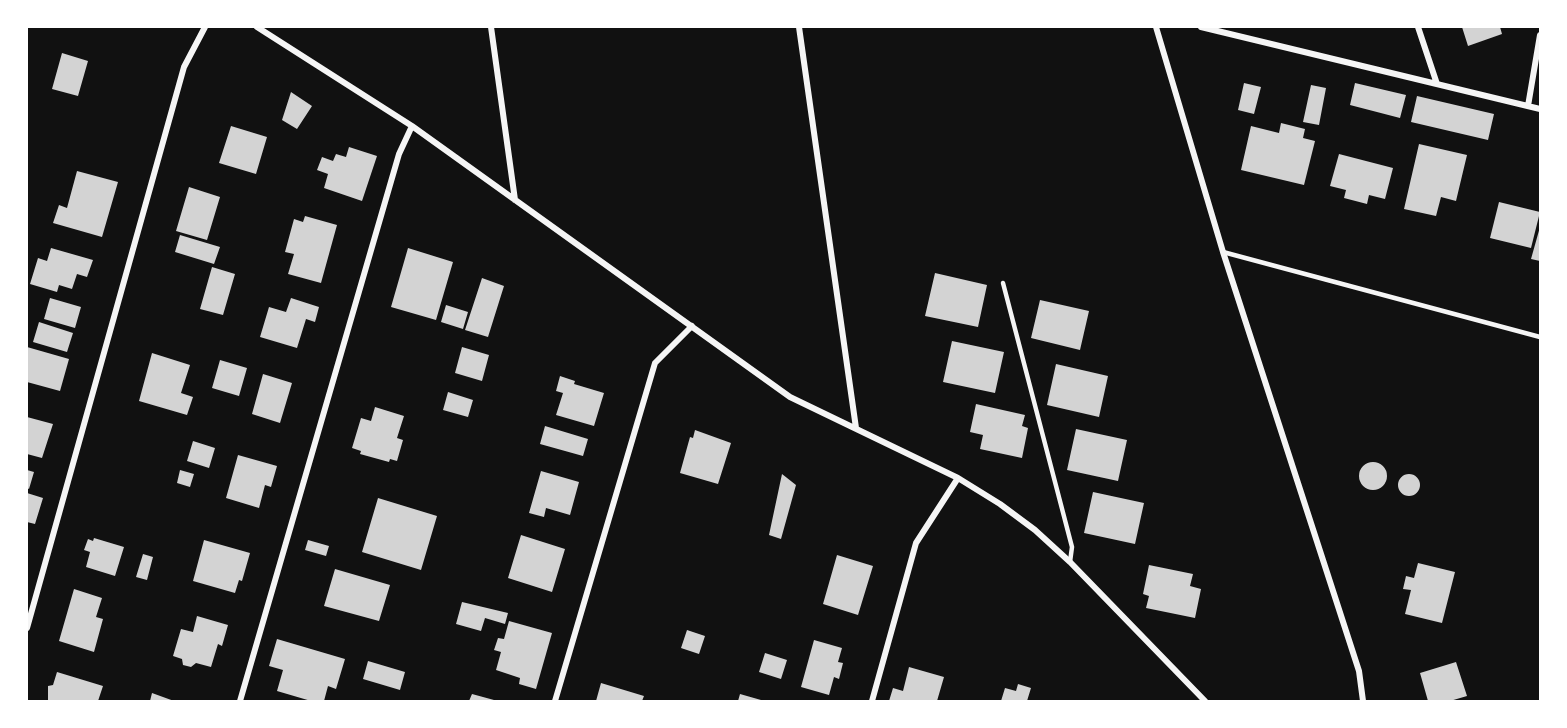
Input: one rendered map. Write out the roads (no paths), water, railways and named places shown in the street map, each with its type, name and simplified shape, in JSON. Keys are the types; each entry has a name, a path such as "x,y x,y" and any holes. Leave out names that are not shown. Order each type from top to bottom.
{"street":[{"path":"27,628 184,67 205,27"},
{"path":"257,27 412,126 692,326 752,373 790,397 958,478 1000,504 1035,530 1070,562 1204,701"},
{"path":"491,27 515,200"},
{"path":"799,27 856,428"},
{"path":"1156,27 1223,252 1359,670 1363,701"},
{"path":"1201,27 1540,109"},
{"path":"1418,27 1437,84"},
{"path":"1528,106 1540,35"},
{"path":"240,701 399,154 412,126"},
{"path":"555,701 655,363 692,326"},
{"path":"872,701 916,543 958,478"}],"lane":[{"path":"1223,252 1540,337"},
{"path":"1002,283 1072,547 1070,562"}]}
